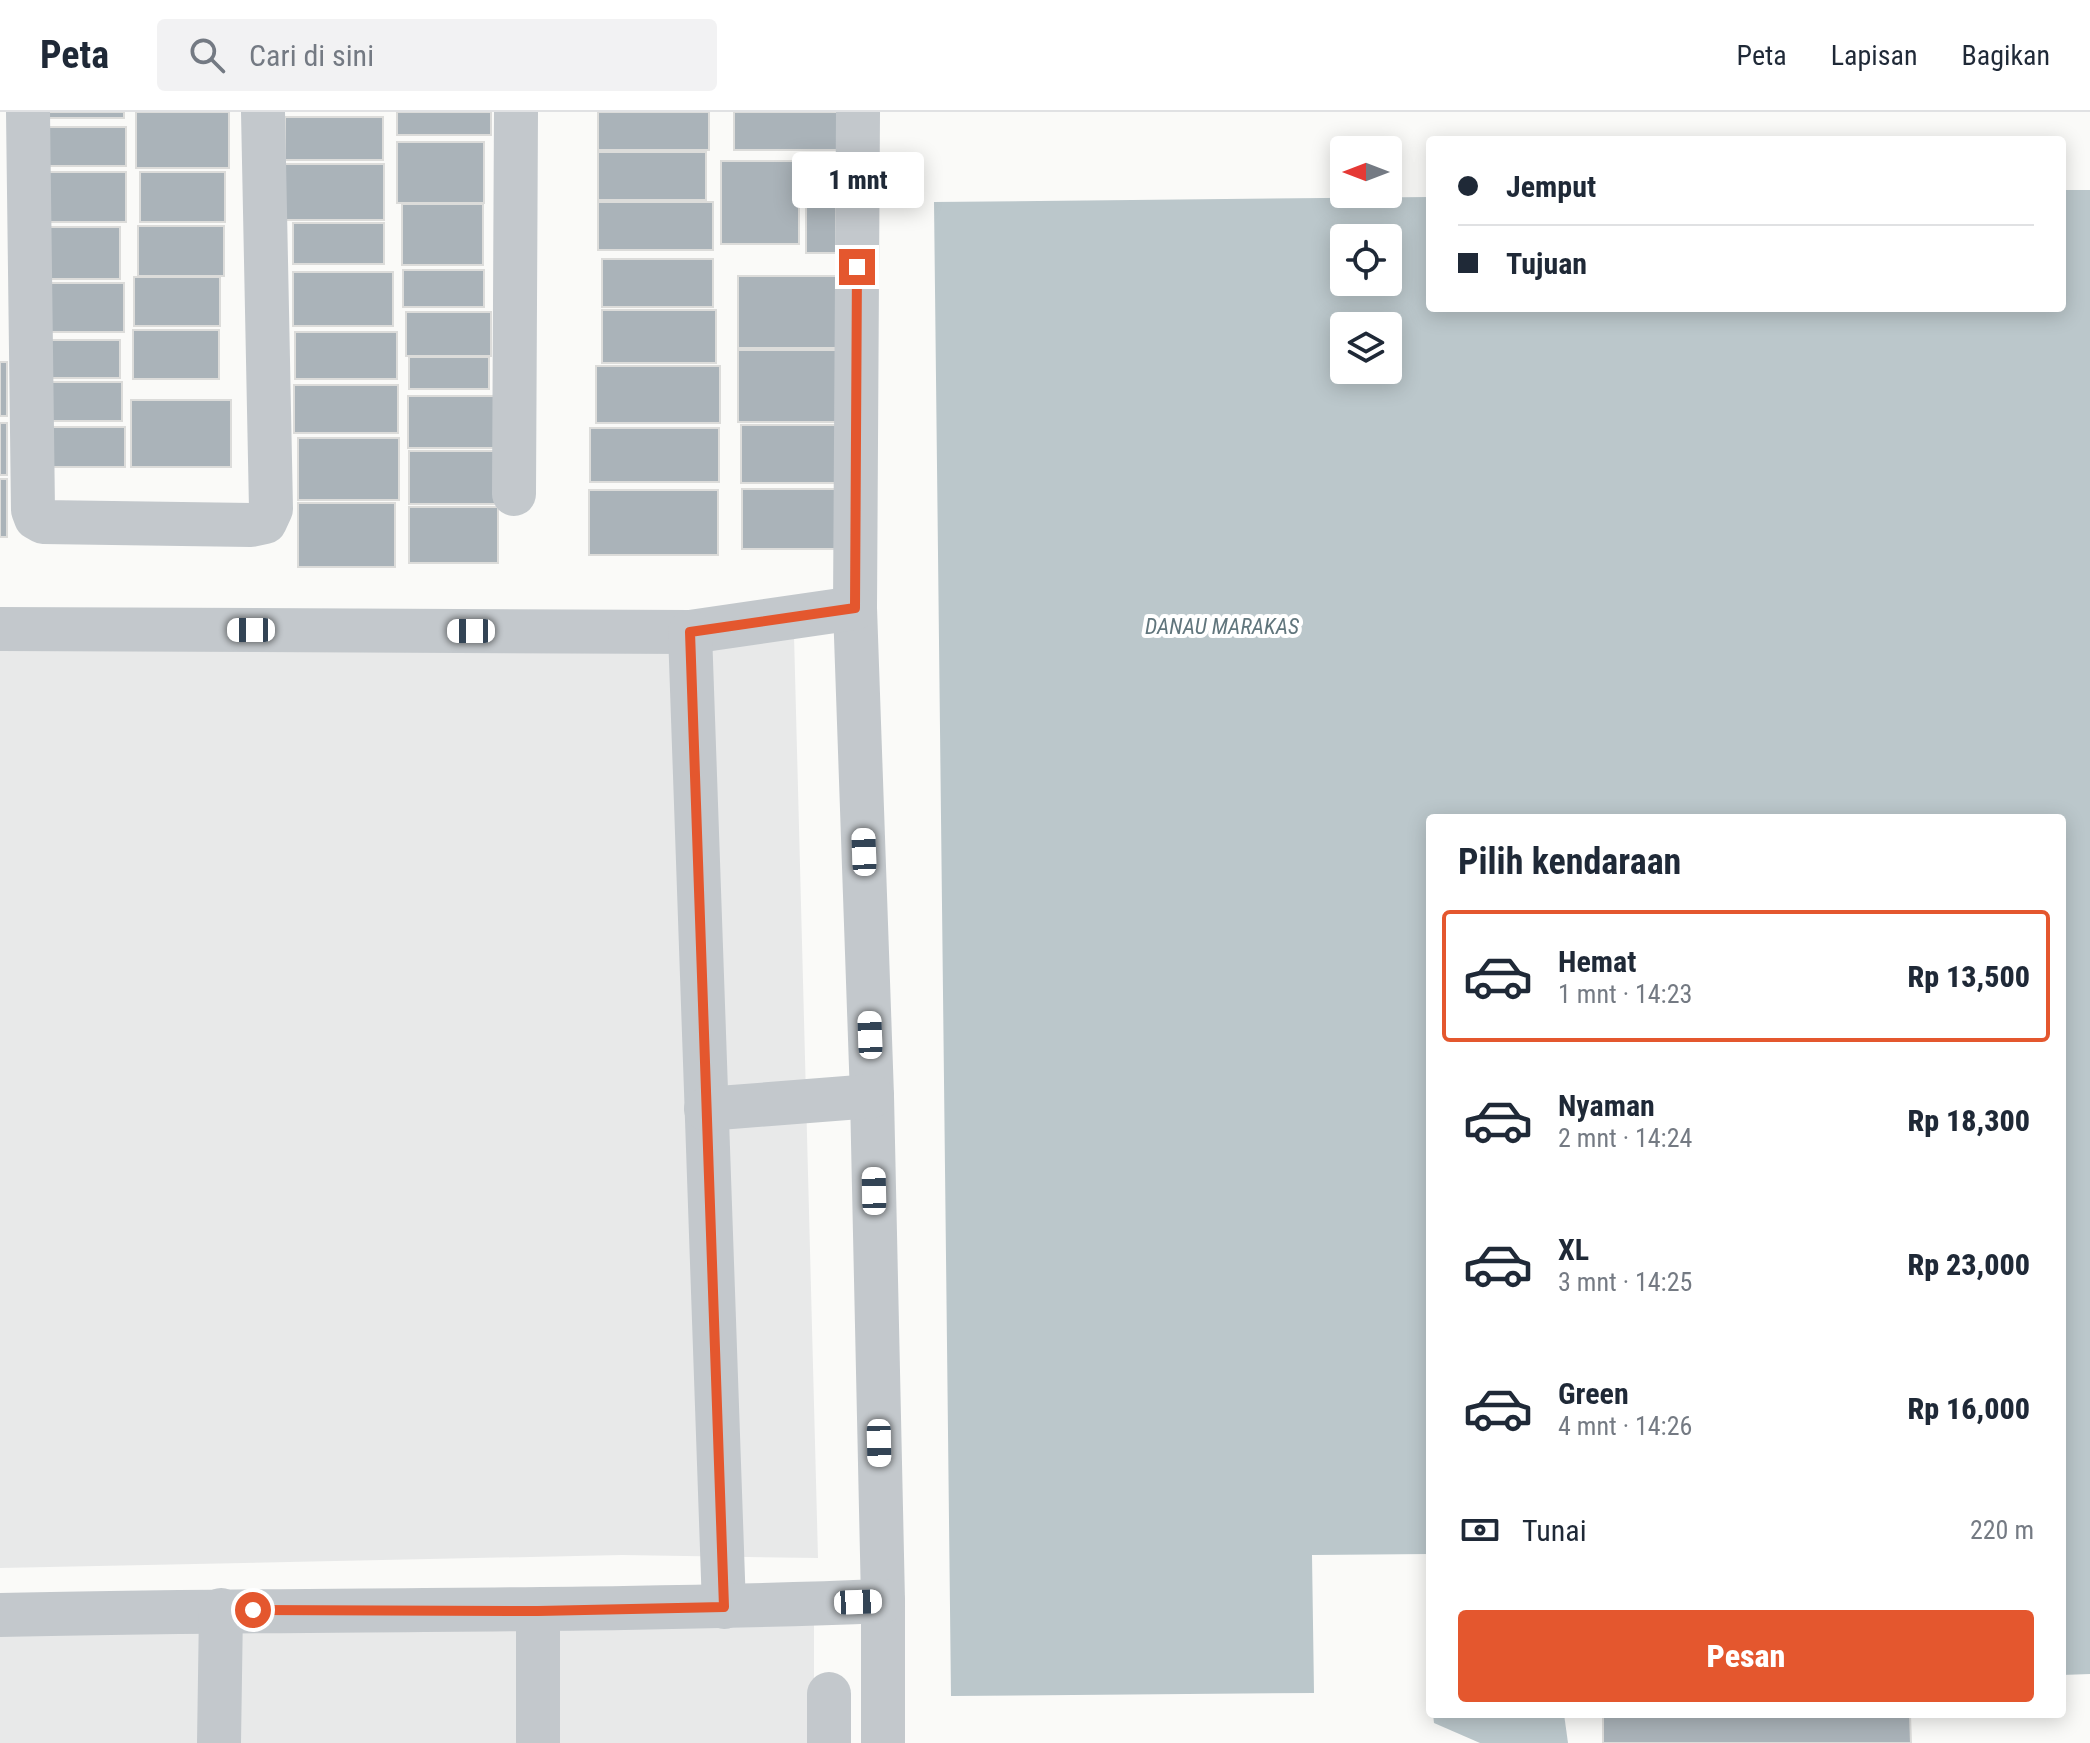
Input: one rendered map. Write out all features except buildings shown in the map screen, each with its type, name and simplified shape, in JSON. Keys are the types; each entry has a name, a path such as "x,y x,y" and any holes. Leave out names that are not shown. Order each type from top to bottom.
{"street":[{"path":"28,112 33,510 36,518 43,522 251,525 265,522 271,509 263,112"},
{"path":"514,494 516,112"},
{"path":"858,112 855,608 872,1096 883,1601 883,1743"},
{"path":"0,629 690,632 855,608"},
{"path":"690,632 724,1607"},
{"path":"706,1109 872,1096"},
{"path":"0,1615 221,1610 538,1611 883,1601"},
{"path":"219,1743 221,1610"},
{"path":"538,1611 538,1743"},
{"path":"829,1694 829,1743"}],"shaded area":[{"path":"0,623 794,635 818,1558 622,1555 0,1568"},
{"path":"814,1606 814,1743 0,1743 0,1616"}],"water":[{"name":"DANAU MARAKAS","path":"2066,190 2090,190 2090,1674 2066,1675 2066,814 1426,814 1426,1554 1312,1555 1314,1693 951,1696 934,202 1330,198 1330,208 1402,208 1402,197 1426,197 1426,312 2066,312"},
{"path":"1433,1718 1565,1718 1568,1743 1480,1743 1434,1723"}],"route":[{"path":"253,1610 538,1611 724,1607 690,632 855,608 857,267"}]}
